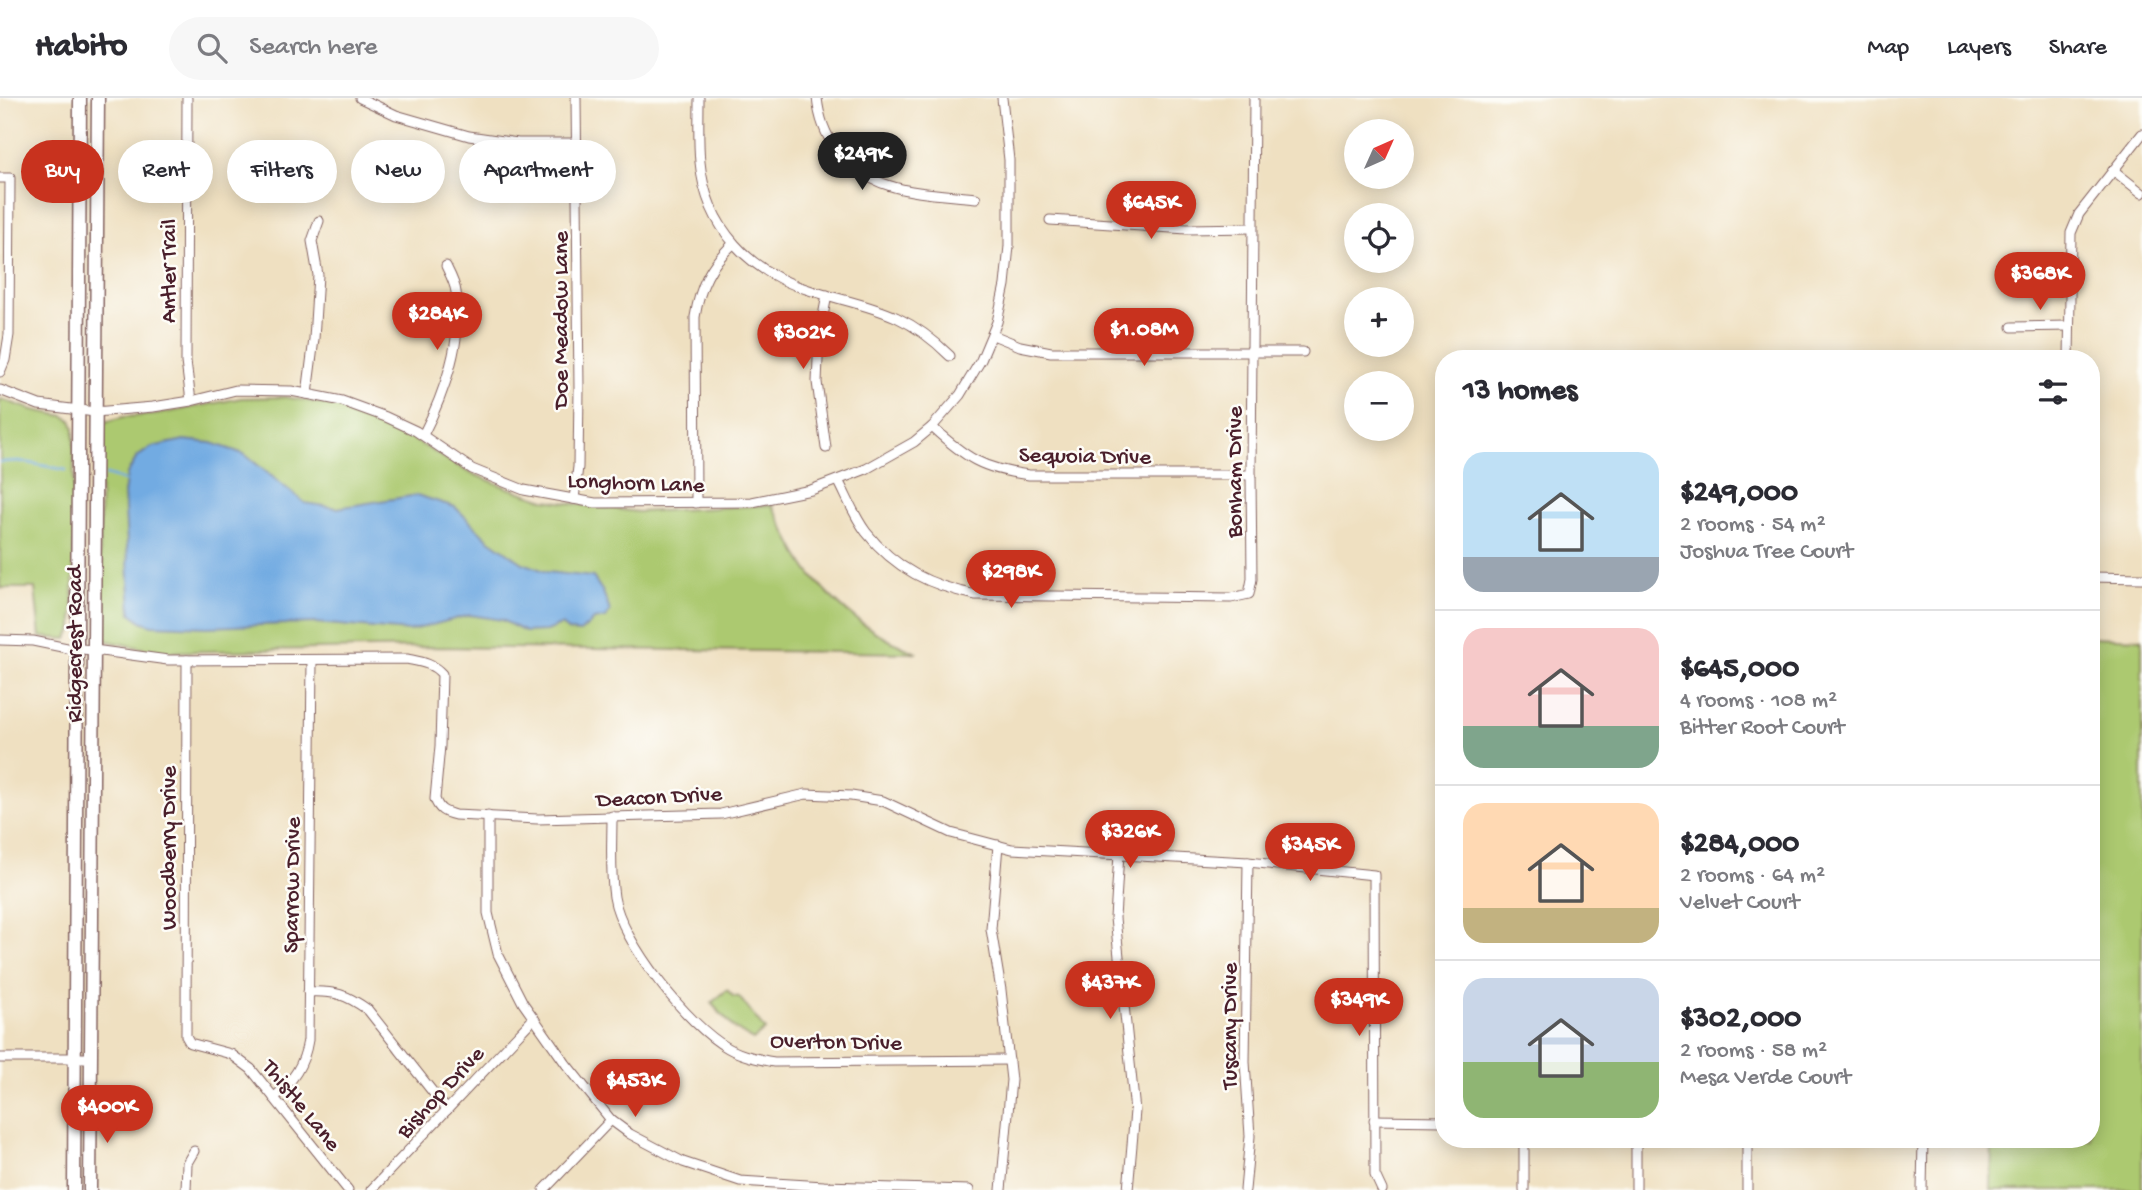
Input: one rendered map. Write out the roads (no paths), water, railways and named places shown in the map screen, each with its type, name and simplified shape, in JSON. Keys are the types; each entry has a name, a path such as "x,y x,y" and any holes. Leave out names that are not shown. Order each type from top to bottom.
{"main road":[{"name":"Ridgecrest Road","path":"74,1190 80,98"},
{"name":"Ridgecrest Road","path":"90,1190 98,98"}],"street":[{"name":"Antler Trail","path":"187,98 186,362 191,401"},
{"path":"360,98 396,115 469,136 497,140"},
{"name":"Doe Meadow Lane","path":"576,98 577,140"},
{"path":"699,98 703,181 725,233 741,253 771,275 788,283 883,310 904,320 923,332 950,356"},
{"path":"817,98 822,125 833,145 848,163 868,178 907,190 976,198"},
{"name":"Longhorn Lane","path":"0,390 39,405 94,412 191,401 236,390 307,394 342,401 386,417 423,435 472,469 524,490 574,499 618,504 752,502 811,490 866,469 897,453 932,427 969,383 993,335 1005,285 1009,246 1009,160 1002,98"},
{"name":"Bonham Drive","path":"838,480 866,531 885,551 925,580 950,590 976,595 1231,598 1248,594 1252,579 1254,98"},
{"path":"2069,350 2071,233 2079,215 2142,134"},
{"path":"2113,170 2142,193"},
{"path":"0,178 10,178 9,335 0,372"},
{"name":"Doe Meadow Lane","path":"574,499 578,467 579,389 577,203"},
{"path":"1050,220 1187,229 1252,228"},
{"path":"307,394 318,275 312,241 319,221"},
{"path":"696,503 695,317 710,268 733,244"},
{"path":"423,435 446,383 458,326 456,290 446,266"},
{"path":"826,448 817,382 819,337 827,295"},
{"path":"2012,327 2069,327"},
{"path":"993,335 1020,346 1051,352 1303,352"},
{"name":"Sequoia Drive","path":"932,427 972,460 1008,472 1029,475 1251,475"},
{"path":"2100,576 2142,578"},
{"name":"Deacon Drive","path":"0,640 33,641 168,660 407,659 425,662 436,667 442,674 435,799 444,812 455,815 538,818 721,814 806,794 851,796 883,801 951,833 1012,849 1248,862 1374,875 1374,1120"},
{"name":"Woodberry Drive","path":"186,1036 187,660"},
{"name":"Sparrow Drive","path":"274,1098 303,1064 308,1040 312,660"},
{"path":"488,816 488,913 498,954 523,1003 611,1120 630,1134 682,1162 740,1181 969,1190"},
{"name":"Overton Drive","path":"612,816 614,898 629,938 673,998 703,1030 726,1047 774,1062 1009,1060"},
{"path":"998,845 991,929 1002,990 1011,1080 1001,1190"},
{"path":"1119,854 1115,918 1135,1111 1128,1190"},
{"name":"Tuscany Drive","path":"1245,1190 1250,1136 1245,1062 1248,862"},
{"path":"308,992 335,992 352,998 368,1010 447,1110"},
{"name":"Bishop Drive","path":"371,1190 534,1018"},
{"name":"Thistle Lane","path":"186,1036 190,1043 231,1054 251,1069 348,1190"},
{"path":"0,1058 91,1058"},
{"path":"544,1190 611,1120"},
{"path":"1382,1190 1374,1175 1374,1120 1435,1121"},
{"path":"1524,1148 1524,1190"},
{"path":"1636,1148 1636,1190"},
{"path":"1747,1148 1747,1190"},
{"path":"1922,1190 1923,1148"},
{"path":"186,1190 187,1163 194,1151"}],"water":[{"path":"184,440 212,443 244,454 305,503 337,508 417,495 455,507 488,539 523,563 547,572 593,577 603,592 610,611 606,618 594,620 580,632 569,631 561,625 546,631 525,632 502,620 470,615 409,631 315,623 207,627 152,625 141,621 131,613 124,493 127,474 137,457 152,447"}],"waterway":[{"path":"0,462 19,461 66,470"},
{"path":"106,475 126,481"}]}
